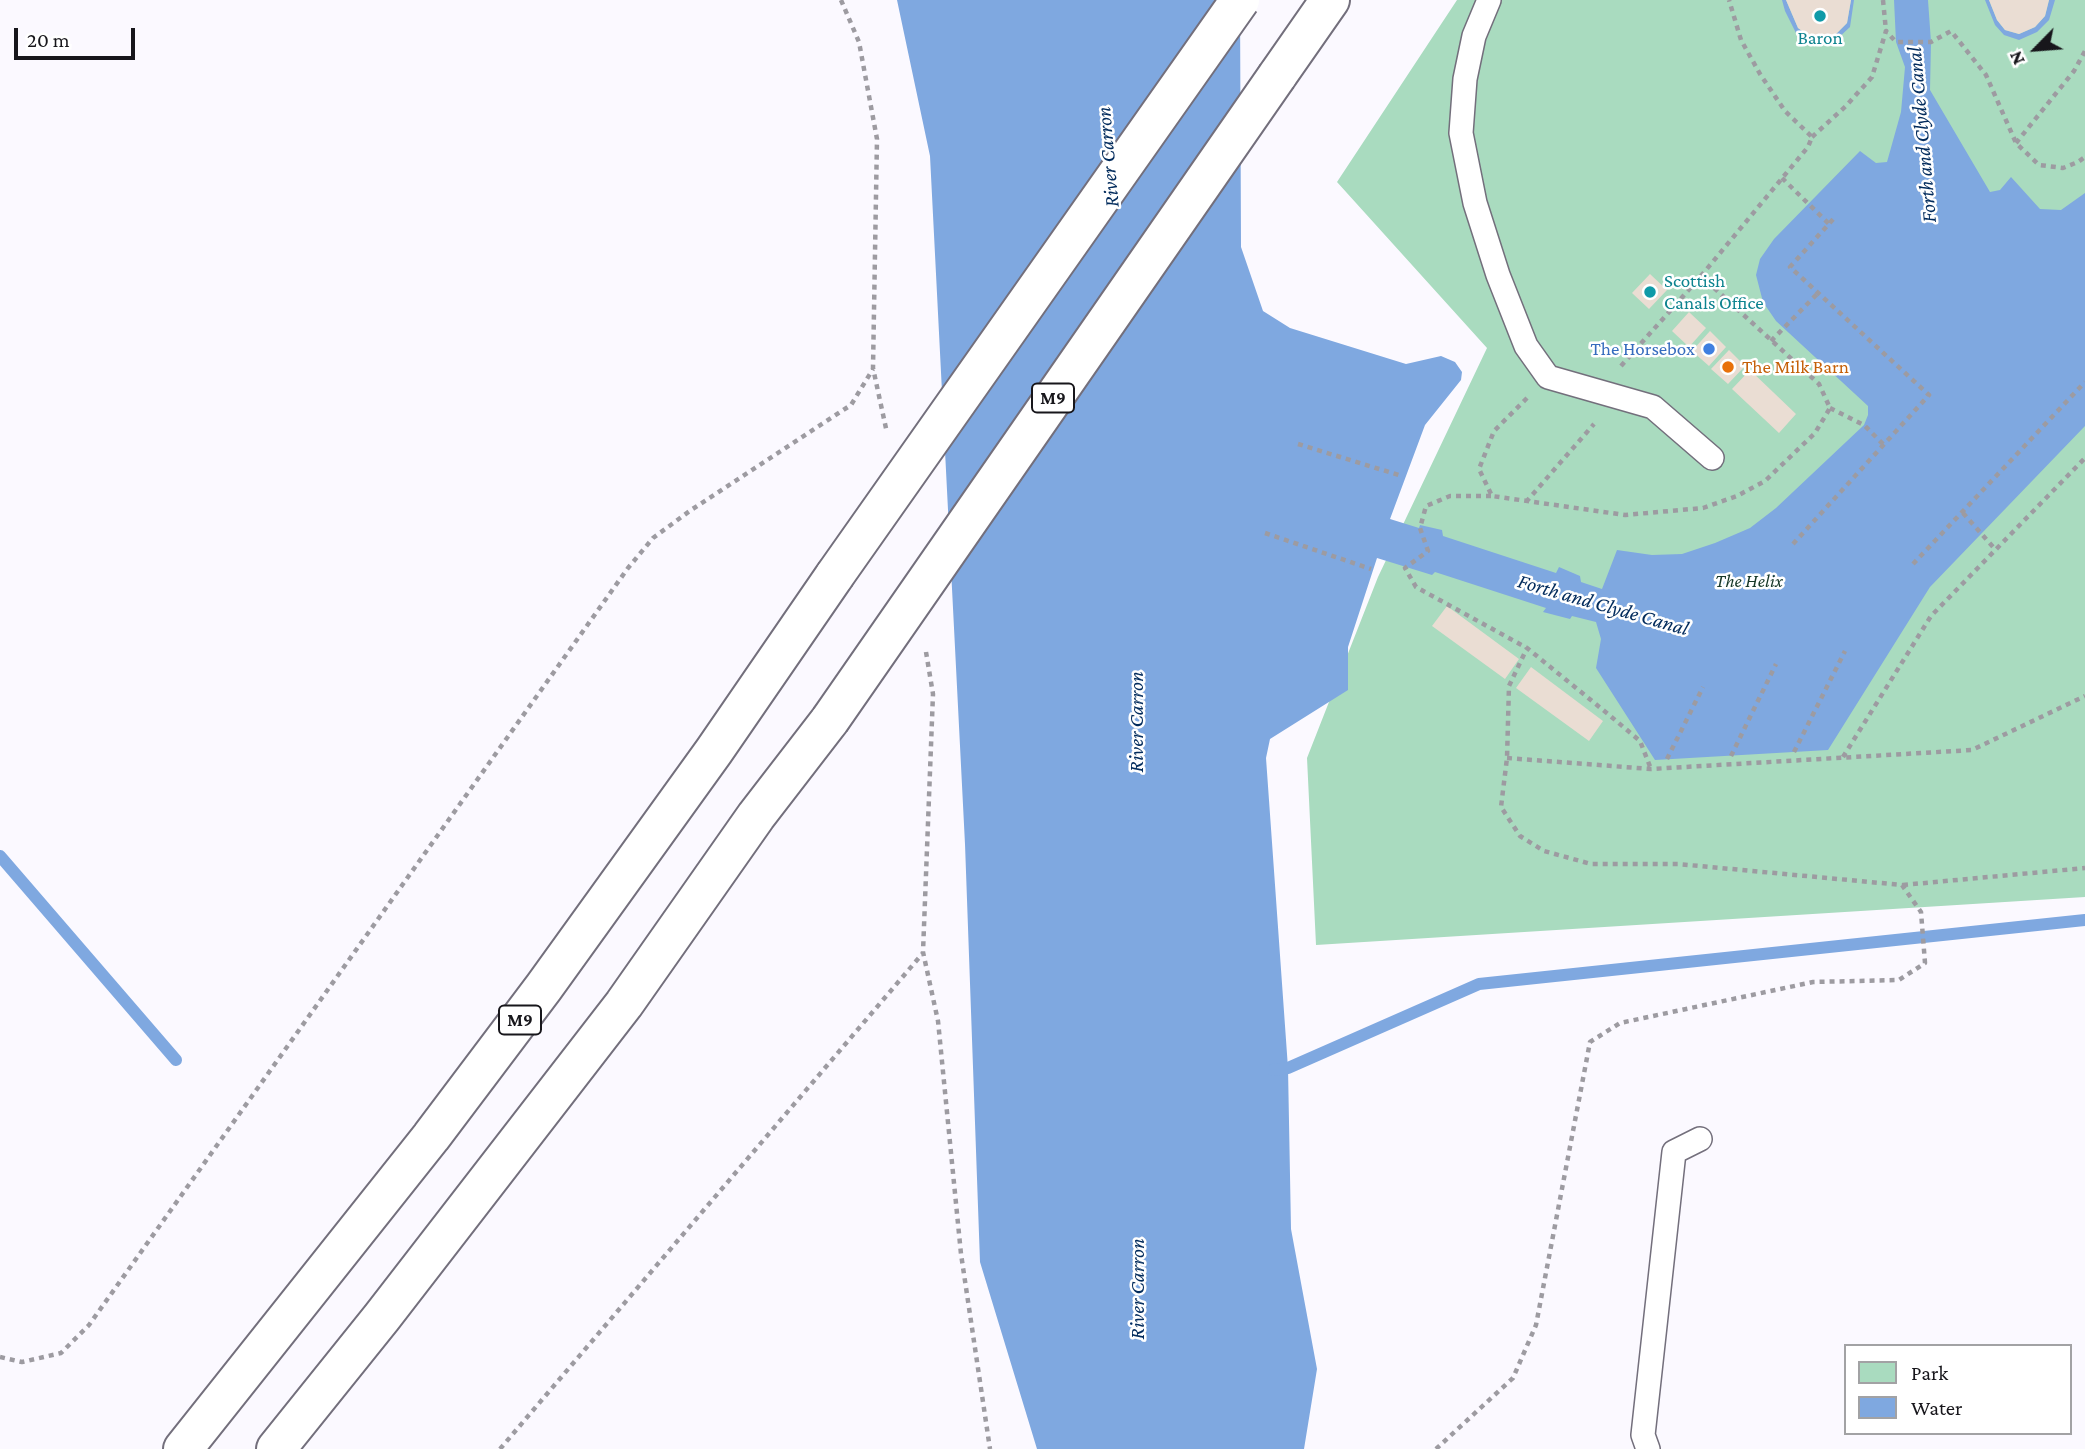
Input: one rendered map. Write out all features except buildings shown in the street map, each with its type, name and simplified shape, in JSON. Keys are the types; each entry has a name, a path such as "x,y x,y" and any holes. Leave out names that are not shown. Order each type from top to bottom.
{"highway":[{"name":"M9","path":"183,1449 431,1138 544,987 714,751 1240,0"},
{"name":"M9","path":"276,1449 382,1317 624,1003 756,816 830,720 1330,0"}],"lane":[{"path":"1489,0 1474,36 1465,79 1461,133 1475,203 1498,275 1526,346 1548,377 1653,407 1712,458"},
{"path":"1648,1449 1643,1436 1674,1152 1700,1139"}],"path":[{"path":"0,1357 22,1362 61,1353 89,1325 620,579 653,538 851,405 873,368 877,139 859,43 841,0"},
{"path":"1728,0 1741,40 1760,74 1785,111 1812,137"},
{"path":"1525,502 1595,424 1612,396 1618,369 1701,276 1808,147 1812,137 1846,106 1872,77 1886,31 1883,0"},
{"path":"1886,31 1895,42 1931,42 1951,31 1986,75 2015,143 2039,165 2051,168 2063,168 2085,157"},
{"path":"2015,143 2074,71 2085,51"},
{"path":"1782,178 1829,224"},
{"path":"1793,544 1930,395 1790,267 1836,216"},
{"path":"1771,341 1818,293"},
{"path":"1913,564 2085,382"},
{"path":"1830,408 1864,425 1884,445"},
{"path":"1298,444 1402,476"},
{"path":"1842,758 1931,616 2085,457"},
{"path":"1492,496 1450,496 1426,506 1420,528 1428,551 1405,568 1416,587 1527,648 1640,741 1651,769"},
{"path":"1963,513 1983,532 1995,549"},
{"path":"1265,533 1371,569"},
{"path":"1527,648 1509,685 1507,758 1501,807 1520,836 1544,851 1591,864 1678,864 1902,885 2085,868"},
{"path":"1794,752 1845,651"},
{"path":"1731,756 1776,664"},
{"path":"1667,759 1703,687"},
{"path":"1507,758 1651,769 1972,750 2085,696"},
{"path":"1436,1449 1513,1378 1536,1325 1590,1042 1620,1023 1813,982 1899,980 1925,962 1921,912 1902,885"},
{"path":"500,1449 923,952 938,1021 961,1254 990,1449"}],"green space":[{"name":"The Helix","path":"1457,0 2085,0 2085,897 1316,945 1307,758 1378,577 1487,348 1337,182"}],"water":[{"path":"897,0 1240,0 1241,247 1263,311 1290,328 1406,364 1441,356 1455,362 1462,372 1461,380 1425,425 1390,519 1419,528 1420,525 1442,530 1443,536 1556,573 1559,567 1580,576 1581,582 1602,589 1617,550 1652,555 1682,554 1750,528 1776,508 1864,425 1868,406 1776,321 1763,302 1756,275 1760,259 1774,239 1860,151 1876,163 1887,162 1901,112 1905,67 1896,42 1894,0 1928,0 1930,90 1990,192 2000,190 2011,177 2040,209 2061,210 2085,193 2085,426 1930,587 1828,750 1655,760 1596,668 1601,639 1596,622 1543,612 1546,608 1435,572 1432,575 1377,558 1348,647 1348,690 1270,739 1266,758 1288,1068 1291,1229 1317,1369 1304,1449 1037,1449 980,1262 965,844 930,156"},
{"path":"1782,0 1786,0 1798,28 1813,39 1833,37 1847,23 1851,0 1854,0 1850,27 1835,41 1811,43 1796,33"},
{"path":"1985,0 1989,0 1997,20 2005,30 2019,34 2035,27 2045,16 2049,0 2055,0 2049,20 2037,32 2019,40 2004,35 1995,25"}],"waterway":[{"path":"0,856 176,1060"},
{"path":"1273,1070 1288,1068 1479,984 2085,920"}],"place":[{"name":"Baron","path":"1820,16"},
{"name":"Scottish Canals Office","path":"1650,292"},
{"name":"The Horsebox","path":"1709,349"},
{"name":"The Milk Barn","path":"1728,367"}],"water label":[{"name":"Forth and Clyde Canal","path":"1922,135"},
{"name":"River Carron","path":"1108,157"},
{"name":"Forth and Clyde Canal","path":"1603,605"},
{"name":"River Carron","path":"1137,722"},
{"name":"River Carron","path":"1138,1289"}]}
